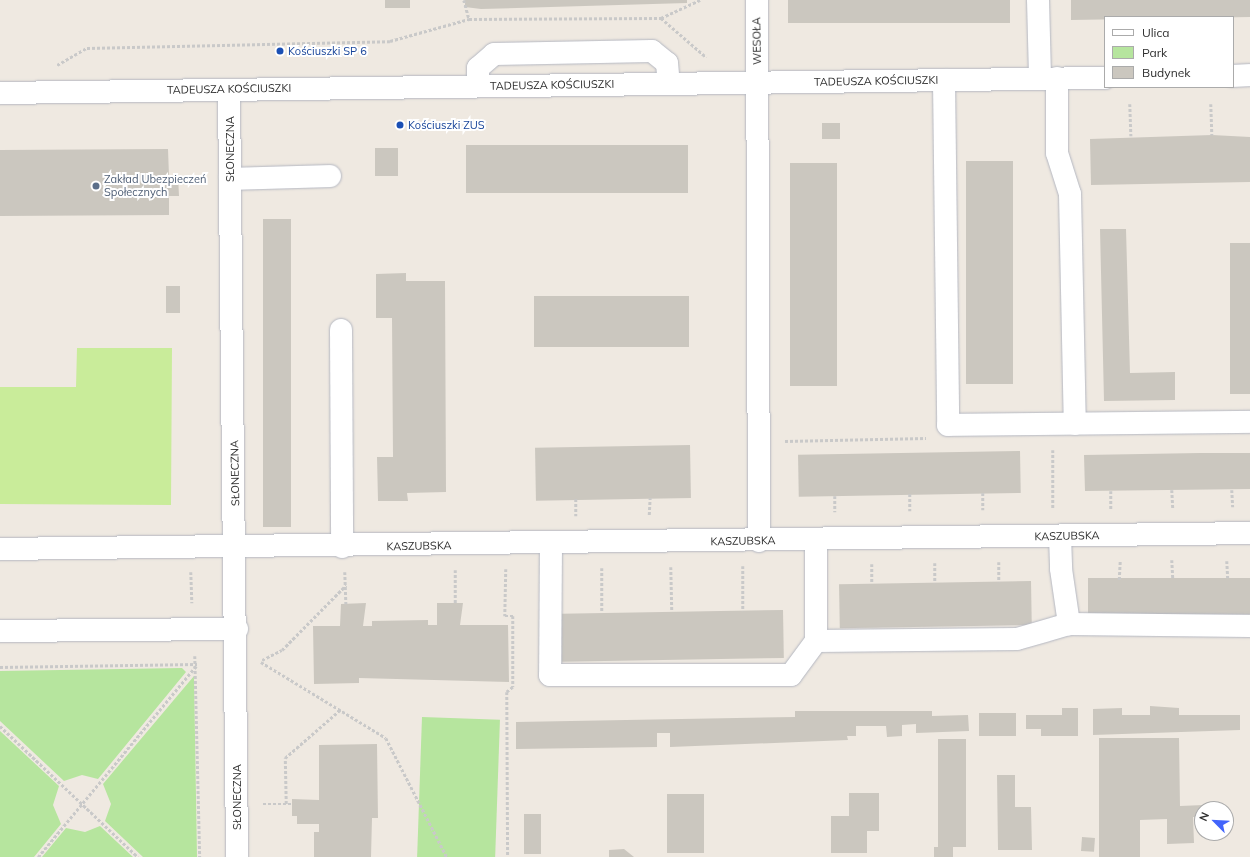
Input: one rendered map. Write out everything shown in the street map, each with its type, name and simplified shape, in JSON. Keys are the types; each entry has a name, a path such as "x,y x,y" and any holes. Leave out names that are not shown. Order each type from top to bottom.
{"street":[{"name":"WESOŁA","path":"757,0 759,541"},
{"path":"1038,0 1049,78 1057,152 1070,194 1075,424"},
{"path":"478,86 478,68 494,54 652,51 667,63 669,84"},
{"path":"1234,76 1250,75"},
{"name":"TADEUSZA KOŚCIUSZKI","path":"0,93 1104,78"},
{"path":"944,80 948,425 1250,422"},
{"name":"SŁONECZNA","path":"229,90 237,549 237,857"},
{"path":"230,179 330,176"},
{"path":"341,330 342,547"},
{"name":"KASZUBSKA","path":"0,549 237,549 1250,534"},
{"path":"1060,536 1060,569 1069,624"},
{"path":"551,544 550,675 792,675 816,641 816,540"},
{"path":"816,641 1017,639 1069,624 1250,626"},
{"path":"0,631 237,629"}],"path":[{"path":"58,65 87,48 390,42 469,19 464,0"},
{"path":"661,18 700,0"},
{"path":"1130,104 1131,136"},
{"path":"1211,104 1212,135"},
{"path":"1053,444 1053,512"},
{"path":"1172,490 1173,511"},
{"path":"1232,490 1233,510"},
{"path":"1111,491 1112,512"},
{"path":"983,493 984,514"},
{"path":"910,494 910,515"},
{"path":"835,496 835,516"},
{"path":"650,498 650,519"},
{"path":"1172,551 1173,579"},
{"path":"1119,580 1120,552"},
{"path":"935,554 935,583"},
{"path":"999,554 999,582"},
{"path":"872,555 872,584"},
{"path":"742,557 743,611"},
{"path":"1228,557 1228,578"},
{"path":"671,558 672,611"},
{"path":"602,559 602,612"},
{"path":"506,561 505,616 513,616 513,687 507,692 508,857"},
{"path":"455,562 455,603"},
{"path":"343,568 346,585 346,604"},
{"path":"260,662 282,650 346,585"},
{"path":"260,654 260,669"},
{"path":"260,662 386,738 447,857"},
{"path":"0,667 198,664"},
{"path":"38,857 198,664"},
{"path":"198,664 200,857"},
{"path":"286,804 286,758 340,710"},
{"path":"0,726 138,857"},
{"path":"260,796 260,812"},
{"path":"260,804 292,804"}],"green space":[{"path":"77,348 172,348 171,505 0,504 0,387 76,387"},
{"path":"182,668 186,672 98,779 82,775 64,781 0,721 0,671"},
{"path":"194,676 197,857 143,857 105,821 111,804 103,784"},
{"path":"422,717 500,720 495,857 417,857"},
{"path":"0,731 59,786 53,805 61,824 34,857 0,857"},
{"path":"100,826 133,857 42,857 66,828 85,832"}],"building":[{"path":"385,0 410,0 410,8 385,8"},
{"path":"465,0 687,0 687,3 481,9 465,7"},
{"path":"788,0 1010,0 1010,23 788,23"},
{"path":"1071,0 1250,0 1250,17 1104,16 1104,19 1071,20"},
{"path":"822,123 840,123 840,139 822,139"},
{"path":"1212,135 1250,137 1250,182 1091,185 1090,139"},
{"path":"466,145 688,145 688,193 466,193"},
{"path":"375,148 398,148 398,176 375,176"},
{"name":"Zakład Ubezpieczeń Społecznych","path":"168,149 169,176 178,176 179,196 169,196 169,215 0,216 0,150"},
{"path":"966,161 1013,161 1013,384 966,384"},
{"path":"790,163 837,163 837,386 790,386"},
{"path":"263,219 291,219 291,527 263,527"},
{"path":"1100,229 1126,229 1130,373 1175,372 1175,400 1104,401"},
{"path":"1230,243 1250,243 1250,394 1230,394"},
{"path":"406,273 406,281 445,281 446,492 407,493 408,501 378,501 377,457 393,457 392,318 376,318 376,274"},
{"path":"166,286 180,286 180,313 166,313"},
{"path":"534,296 689,296 689,347 534,347"},
{"path":"690,445 691,498 536,501 535,448"},
{"path":"1020,451 1021,493 799,497 798,455"},
{"path":"1250,453 1250,489 1085,491 1084,455"},
{"path":"1088,578 1250,578 1250,614 1088,614"},
{"path":"1031,581 1032,625 840,628 839,584"},
{"path":"366,603 363,626 372,626 372,621 428,620 428,625 437,625 437,603 463,603 460,625 508,625 509,682 359,678 359,683 314,684 313,626 340,626 341,604"},
{"path":"783,610 784,658 562,662 561,614"},
{"path":"1150,706 1179,708 1179,715 1240,715 1240,730 1093,735 1093,709 1122,708 1122,715 1150,715"},
{"path":"1062,708 1078,708 1078,736 1041,736 1041,729 1026,729 1026,715 1062,715"},
{"path":"795,711 932,711 932,716 968,715 969,731 916,733 916,724 902,725 902,736 887,737 886,726 856,726 856,736 847,736 848,740 670,747 670,733 657,733 657,747 516,749 516,722 795,717"},
{"path":"979,713 1016,713 1016,736 979,736"},
{"path":"1099,738 1179,738 1180,806 1194,805 1194,843 1167,844 1167,819 1140,820 1140,857 1099,857"},
{"path":"938,739 966,739 966,847 953,847 953,857 934,857 934,847 938,847"},
{"path":"377,744 378,818 372,818 371,857 314,857 314,832 319,832 319,824 297,824 297,816 292,816 292,799 319,800 319,745"},
{"path":"997,775 1015,775 1015,807 1031,807 1032,850 998,850"},
{"path":"849,793 879,793 879,831 867,831 867,853 831,853 831,816 849,816"},
{"path":"667,794 704,794 704,853 667,853"},
{"path":"524,814 541,814 541,854 524,854"},
{"path":"1082,837 1095,838 1094,852 1081,851"},
{"path":"624,849 634,857 609,857 609,850"}],"place":[{"name":"Kościuszki SP 6","path":"280,51"},
{"name":"Kościuszki ZUS","path":"400,125"},
{"name":"Zakład Ubezpieczeń Społecznych","path":"96,186"}]}
